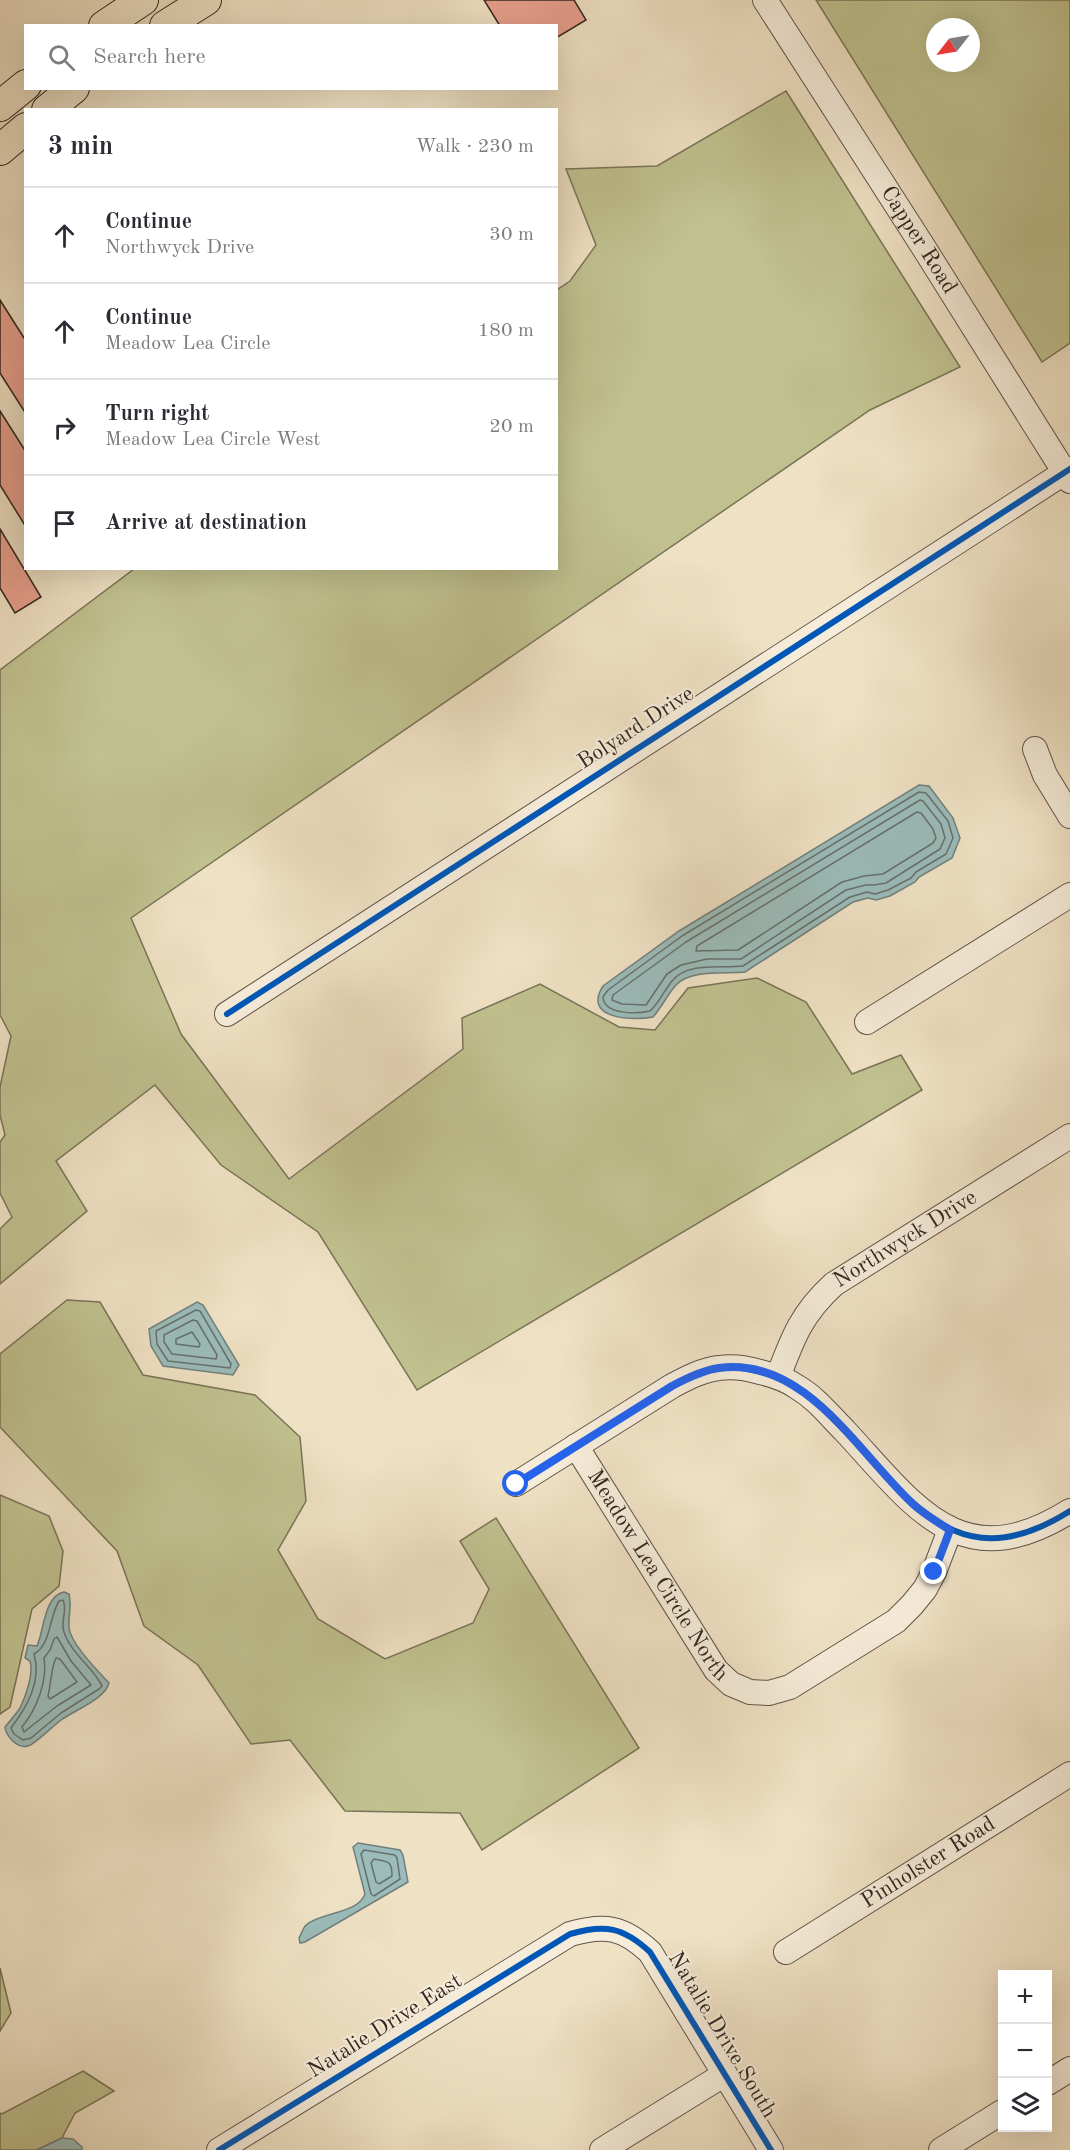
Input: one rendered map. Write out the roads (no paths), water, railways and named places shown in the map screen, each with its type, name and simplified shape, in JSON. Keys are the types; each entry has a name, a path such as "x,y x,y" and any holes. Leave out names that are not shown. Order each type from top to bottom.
{"main road":[{"path":"168,24 206,0"},
{"path":"0,106 24,87"},
{"path":"49,108 72,90"},
{"path":"0,150 24,130"}],"street":[{"name":"Capper Road","path":"765,0 1068,474"},
{"name":"Bolyard Drive","path":"227,1014 1068,474"},
{"path":"1035,749 1045,775 1070,816"},
{"path":"867,1022 1070,895"},
{"name":"Northwyck Drive","path":"778,1377 802,1319 816,1300 834,1284 1070,1136"},
{"path":"516,1484 672,1386 695,1374 720,1368 747,1368 778,1377 797,1387 817,1402 912,1504 950,1530 970,1536 997,1539 1048,1525 1070,1511"},
{"name":"Meadow Lea Circle North","path":"576,1446 716,1670 731,1684 750,1692 769,1693 790,1687 896,1621 925,1589 950,1530"},
{"name":"Pinholster Road","path":"786,1952 1070,1774"},
{"name":"Natalie Drive South","path":"570,1934 592,1928 614,1929 634,1937 650,1952 771,2150"},
{"name":"Natalie Drive East","path":"219,2150 570,1934"},
{"path":"1052,2080 1070,2069"},
{"path":"602,2150 724,2074"},
{"path":"941,2150 998,2114"}],"water":[{"path":"919,785 929,786 953,818 960,838 952,858 890,896 853,902 745,972 699,974 682,980 653,1017 622,1018 604,1011 599,1005 598,997 603,986 679,931"},
{"path":"197,1302 203,1305 239,1365 233,1375 163,1366 151,1346 149,1329"},
{"path":"64,1592 69,1594 70,1599 69,1628 71,1634 86,1657 109,1683 96,1699 61,1720 35,1742 28,1746 20,1746 10,1738 5,1727 20,1708 29,1684 31,1666 30,1661 25,1658 28,1645 37,1646 52,1600"},
{"path":"358,1843 400,1850 408,1882 300,1943 299,1938 306,1925 361,1901 365,1894 353,1847"},
{"path":"62,2138 73,2139 82,2147 82,2150 37,2150"}]}
